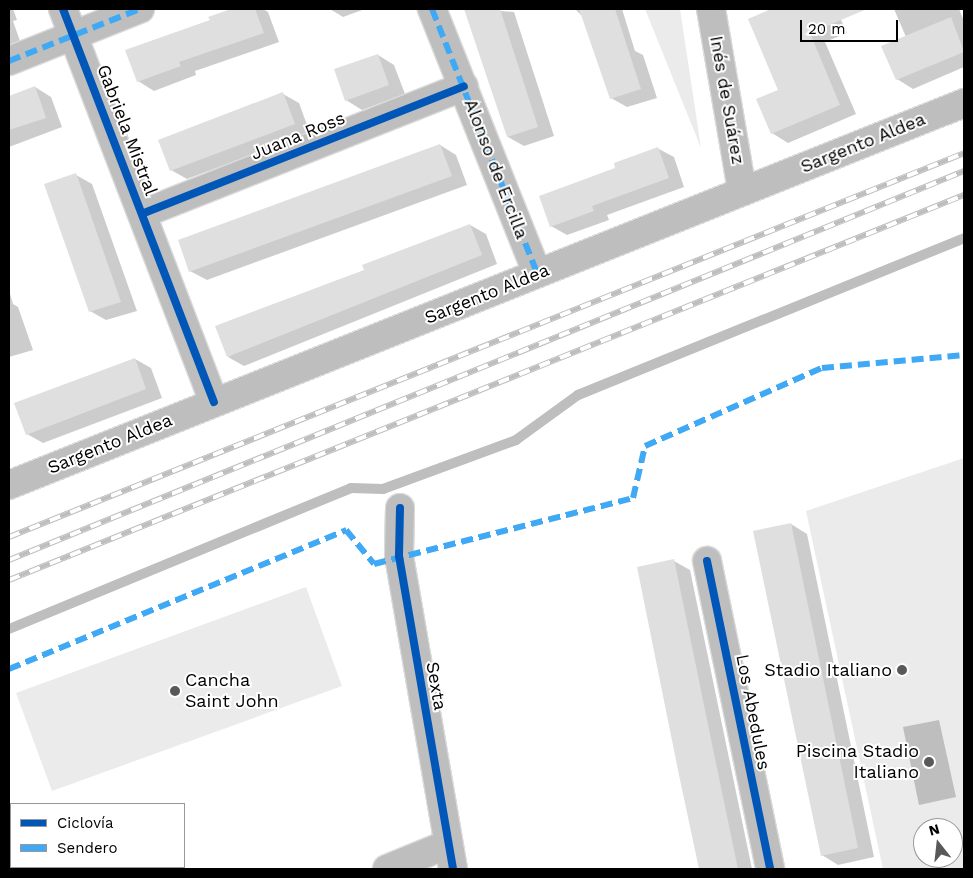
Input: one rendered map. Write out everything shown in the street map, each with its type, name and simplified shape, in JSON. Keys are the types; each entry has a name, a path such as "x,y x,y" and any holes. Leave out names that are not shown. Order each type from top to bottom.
{"street":[{"name":"Gabriela Mistral","path":"63,9 144,213 214,402"},
{"path":"9,61 140,9"},
{"name":"Alonso de Ercilla","path":"432,9 537,274"},
{"name":"Inés de Suárez","path":"711,9 742,192"},
{"name":"Juana Ross","path":"144,213 464,86"},
{"name":"Sargento Aldea","path":"9,484 964,103"},
{"name":"Sexta","path":"400,508 399,556 450,856"},
{"name":"Los Abedules","path":"707,561 770,869"},
{"path":"387,869 450,856"}],"shaded area":[{"path":"645,9 680,9 701,148"},
{"name":"Stadio Italiano","path":"964,458 964,869 883,869 806,511"},
{"name":"Cancha Saint John","path":"306,587 342,686 52,791 16,693"},
{"name":"Piscina Stadio Italiano","path":"939,720 956,797 919,805 903,727"}],"building":[{"path":"231,9 255,9 264,33 179,62 181,66 137,82 125,50 210,20 208,17"},
{"path":"464,9 500,9 538,127 507,137"},
{"path":"579,9 615,9 641,89 610,99"},
{"path":"771,9 867,9 810,33 840,105 771,134 756,99 778,90 748,19"},
{"path":"951,17 964,52 896,80 881,46"},
{"path":"378,54 389,85 345,101 334,69"},
{"path":"35,86 46,118 9,130 9,96"},
{"path":"283,92 295,124 170,171 158,140"},
{"path":"440,144 452,176 189,272 178,240"},
{"path":"658,147 669,178 592,206 594,211 550,227 539,196 615,168 614,163"},
{"path":"76,173 121,302 89,312 44,184"},
{"path":"470,224 482,255 227,357 215,326 364,270 362,265"},
{"path":"135,358 146,389 26,435 14,403"},
{"path":"791,523 858,848 821,856 753,531"},
{"path":"674,559 738,869 699,869 679,775 637,567"}],"waterway":[{"path":"9,629 351,488 383,489 516,440 578,395 964,238"}],"railway":[{"path":"9,537 964,153"},
{"path":"9,560 964,171"},
{"path":"9,580 964,195"}],"marked path":[{"path":"9,61 140,9"},
{"path":"432,9 537,273"},
{"path":"9,669 346,530 374,564 633,498 645,446 822,368 964,355"}],"cycle path":[{"path":"63,9 214,402"},
{"path":"144,213 464,86"},
{"path":"400,508 399,556 453,869"},
{"path":"707,561 770,869"}],"place":[{"name":"Stadio Italiano","path":"902,670"},
{"name":"Cancha Saint John","path":"175,691"},
{"name":"Piscina Stadio Italiano","path":"929,762"}]}
